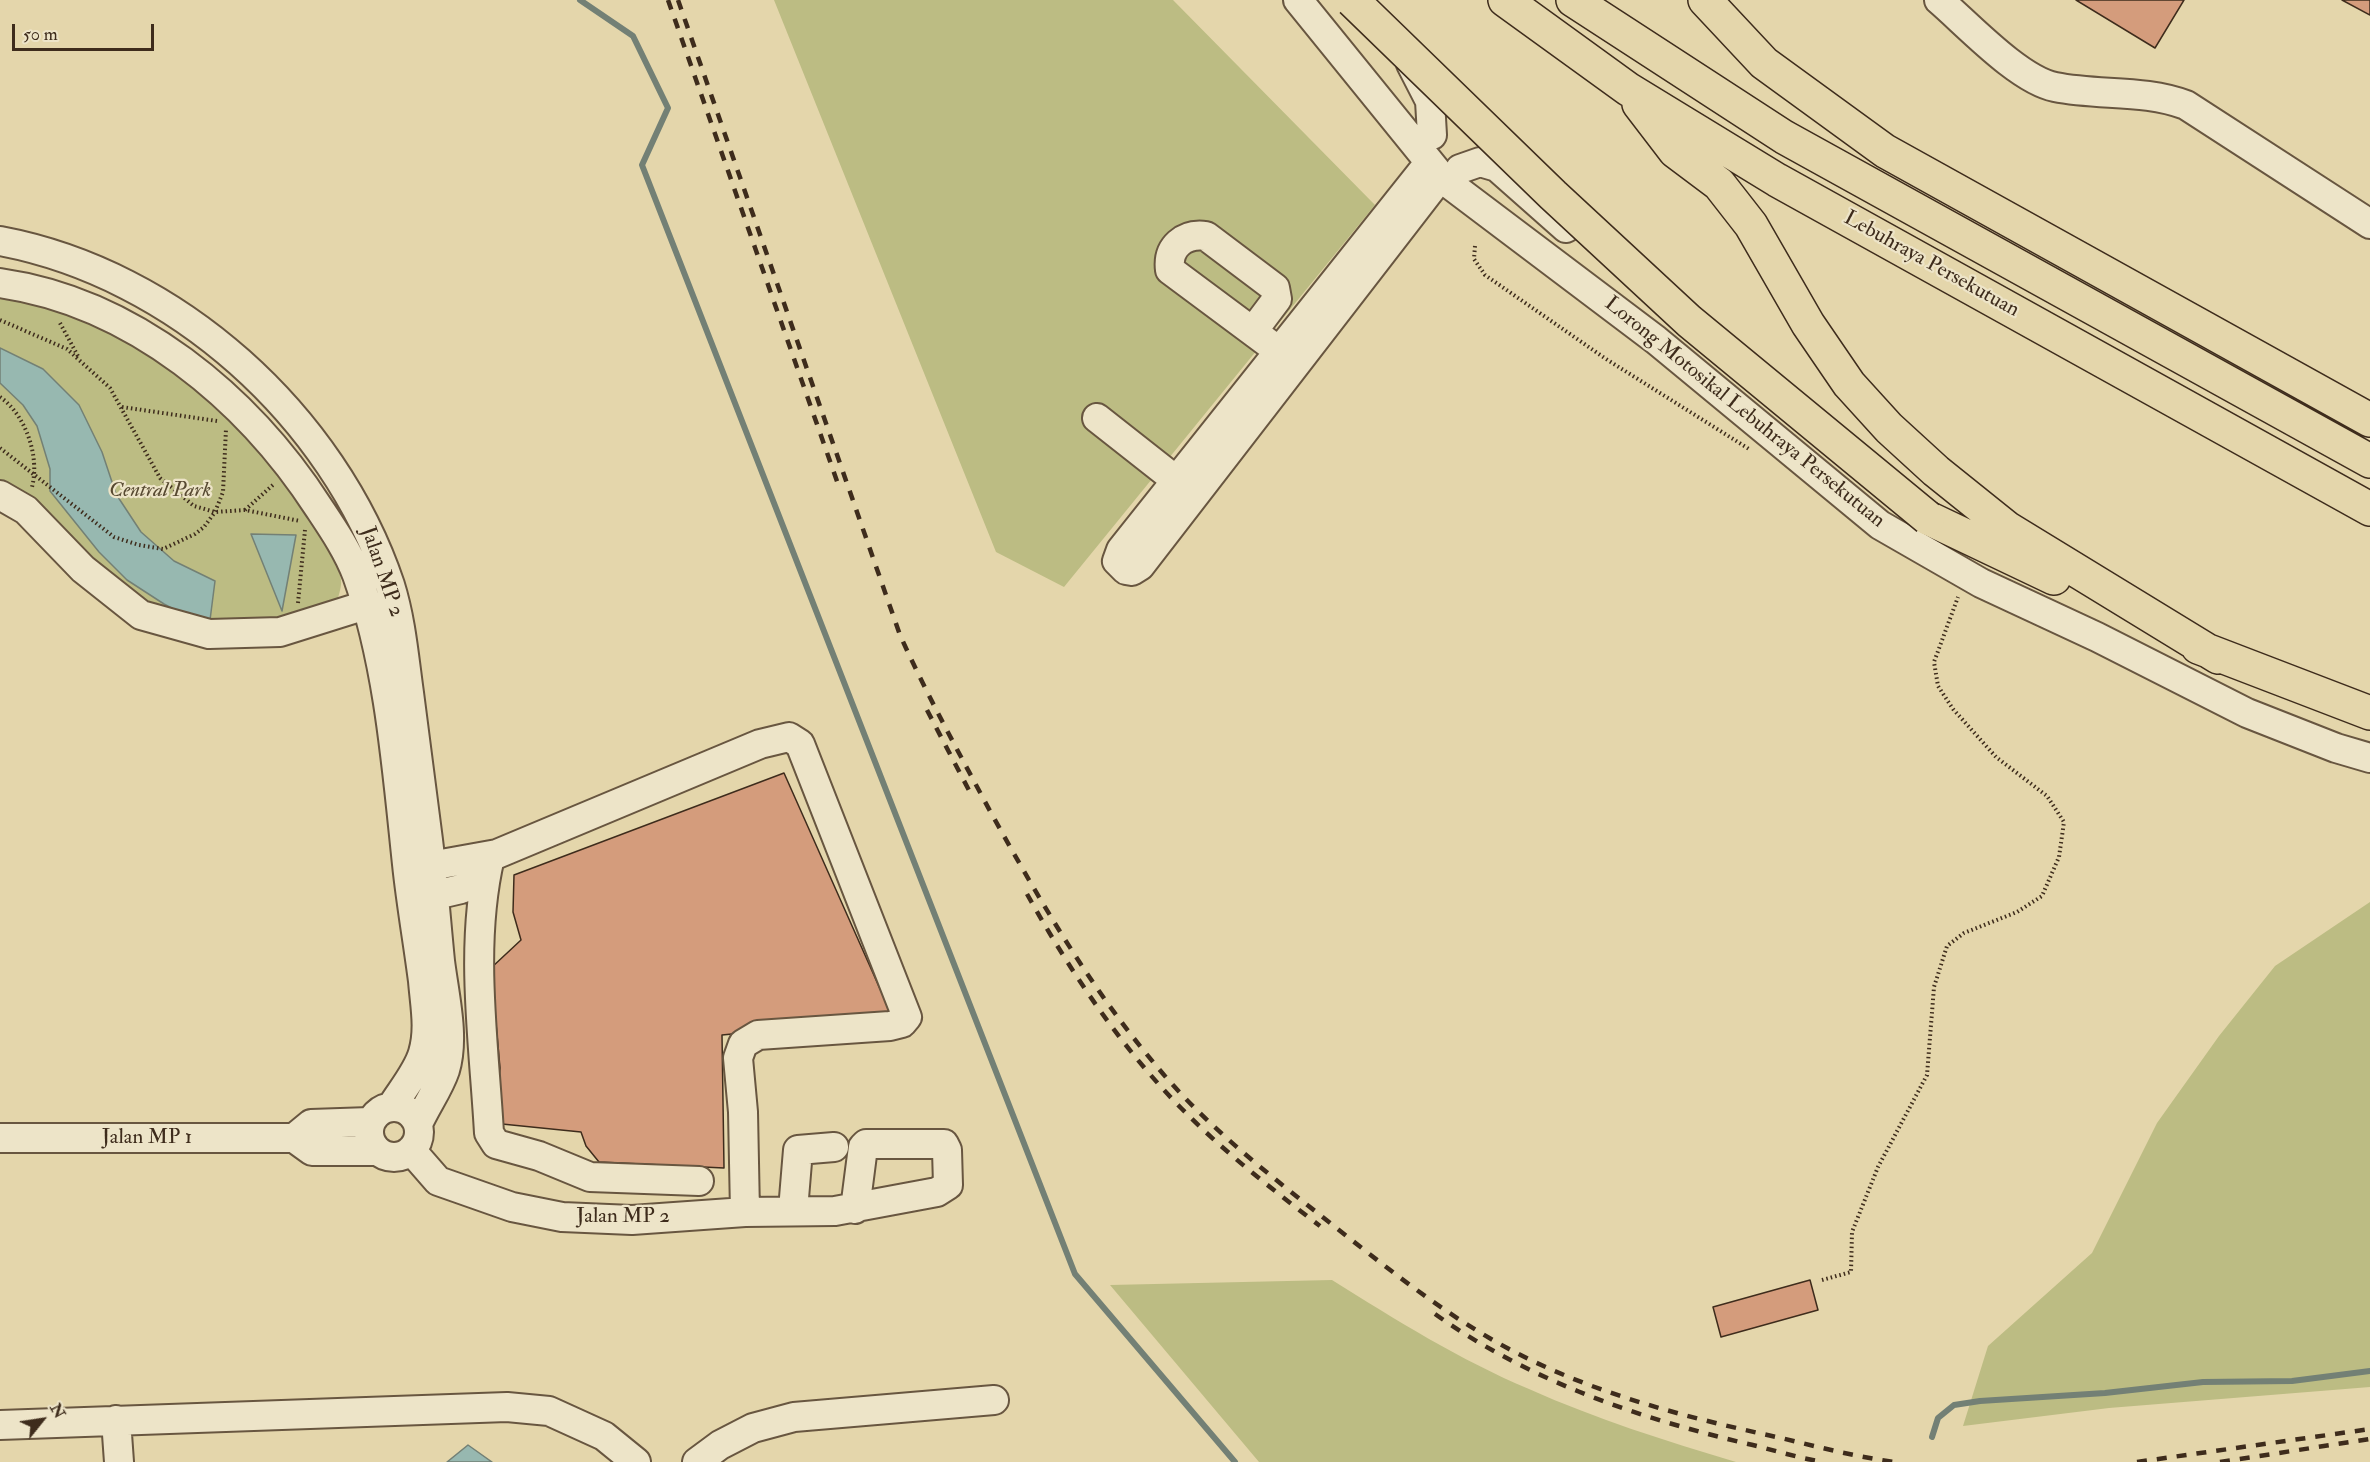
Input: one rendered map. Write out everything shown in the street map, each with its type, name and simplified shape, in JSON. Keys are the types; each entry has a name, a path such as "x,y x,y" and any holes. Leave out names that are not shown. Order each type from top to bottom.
{"highway":[{"path":"1352,0 1553,195 1689,321 1928,518 2218,657 2370,713"},
{"name":"Lebuhraya Persekutuan","path":"1505,0 1628,89 1777,180 2370,509"},
{"name":"Lebuhraya Persekutuan","path":"1573,0 1784,137 2370,461"},
{"path":"1705,0 1764,63 1885,151 2370,420"},
{"path":"1628,89 1675,151 1719,184 1751,225 1808,324 1849,384 1889,428 1936,471 2007,528 2218,657"}],"street":[{"name":"Lorong Motosikal Lebuhraya Persekutuan","path":"1298,0 1444,180 1656,340 1872,519 1981,583 2097,637 2247,712 2336,748 2370,758"},
{"path":"1365,0 1417,71 1430,101 1432,135"},
{"path":"1939,0 2026,75 2053,87 2143,94 2186,105 2370,224"},
{"path":"1097,418 1186,488 1288,357 1442,173 1480,162 1497,167 1719,364 1854,476 1919,524 1961,548 1990,548"},
{"name":"Jalan MP 2","path":"0,241 37,248 104,274 167,308 229,352 284,405 332,468 363,520 390,586 401,634 419,867 448,1038 445,1069 414,1137 438,1181 512,1207 562,1217 632,1220 745,1212 855,1209"},
{"name":"Jalan MP 2","path":"0,283 83,306 148,338 207,378 260,428 304,485 339,539 356,572 369,614 397,781 419,867"},
{"path":"1253,331 1288,357"},
{"path":"0,495 26,510 83,569 141,615 209,634 280,632 369,614"},
{"path":"423,897 470,887 487,869 760,744 789,738 800,744 907,1017 902,1023 890,1026 758,1035 743,1044 738,1058 743,1112 745,1212"},
{"path":"419,867 487,869"},
{"path":"487,869 480,970 489,1133 496,1144 539,1156 590,1177 699,1181"},
{"name":"Jalan MP 2","path":"381,1114 423,1056 428,1029 423,897"},
{"path":"403,1108 412,1114 414,1137 394,1157 377,1151 369,1137 381,1114 403,1108"},
{"name":"Jalan MP 1","path":"294,1138 311,1124 381,1114"},
{"name":"Jalan MP 1","path":"0,1138 294,1138 312,1151 377,1151"},
{"path":"793,1210 798,1150 834,1147"},
{"path":"697,1462 720,1445 753,1428 794,1417 994,1400"},
{"path":"0,1425 507,1407 549,1411 604,1436 636,1462"},
{"path":"116,1420 119,1462"}],"path":[{"path":"1475,246 1474,259 1485,275 1606,359 1752,451"},
{"path":"67,321 57,317 81,362"},
{"path":"0,320 67,349 110,388 160,478 194,506 215,512 244,510 306,522"},
{"path":"0,397 19,420 32,443 35,475 26,510"},
{"path":"122,408 225,422"},
{"path":"215,413 233,429"},
{"path":"0,448 114,537 163,549 178,543 204,527 215,512 223,492 225,422"},
{"path":"272,473 284,489"},
{"path":"244,510 278,480"},
{"path":"294,628 306,522 300,513"},
{"path":"1822,1280 1851,1272 1852,1232 1878,1167 1927,1075 1934,987 1947,946 1964,933 2017,912 2042,896 2059,857 2064,822 2047,796 1996,757 1953,709 1938,686 1934,662 1959,594 1968,592 1981,583"}],"green space":[{"path":"774,0 1173,0 1375,205 1064,587 996,552"},
{"name":"Central Park","path":"0,295 57,311 131,344 166,366 228,418 282,479 326,546 341,580 336,607 303,620 207,629 134,599 0,482"},
{"path":"2370,902 2370,1387 2109,1408 1963,1426 1988,1346 2092,1253 2157,1123 2219,1036 2275,966"},
{"path":"1332,1280 1429,1339 1503,1378 1605,1420 1736,1462 1259,1462 1110,1285"}],"water":[{"path":"0,348 43,369 79,405 102,452 116,494 141,532 174,561 215,581 209,628 164,604 127,580 99,552 50,491 50,469 37,426 23,405 0,383"},
{"path":"251,534 296,535 282,611"},
{"path":"468,1445 492,1462 447,1462"}],"building":[{"path":"2076,0 2184,0 2155,48"},
{"path":"2342,0 2370,0 2370,15"},
{"path":"784,773 893,1018 722,1035 724,1168 599,1162 586,1146 581,1132 502,1124 497,1103 500,1068 491,968 521,940 513,912 514,875"},
{"path":"1810,1280 1818,1310 1721,1337 1713,1307"}],"waterway":[{"path":"580,0 633,36 668,108 642,165 1075,1274 1235,1462"},
{"path":"1932,1437 1938,1418 1954,1405 1980,1401 2105,1393 2203,1382 2292,1381 2370,1371"}],"railway":[{"path":"668,0 838,484"},
{"path":"678,0 900,635 932,702 1008,844 1046,909 1086,973 1154,1063 1192,1105 1276,1180 1412,1286 1459,1319 1509,1349 1574,1379 1642,1403 1852,1455 1895,1462"},
{"path":"927,710 973,798"},
{"path":"1027,894 1097,1007 1159,1084 1231,1155 1320,1226"},
{"path":"1435,1314 1507,1358 1583,1394 1703,1433 1824,1462"},
{"path":"2137,1462 2370,1429"},
{"path":"2220,1462 2370,1439"}]}
